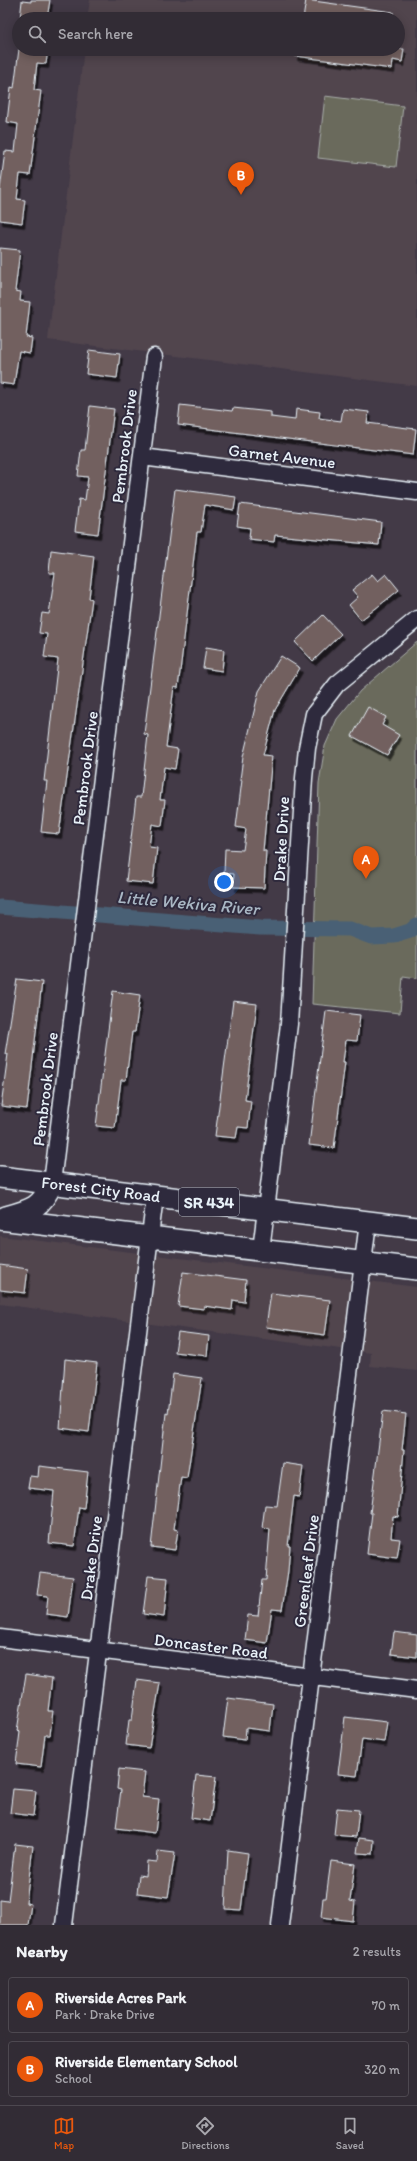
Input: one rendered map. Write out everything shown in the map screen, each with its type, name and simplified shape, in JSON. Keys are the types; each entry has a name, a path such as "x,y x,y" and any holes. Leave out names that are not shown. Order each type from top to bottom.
{"main road":[{"name":"Forest City Road","path":"0,1177 417,1228"},
{"path":"0,1219 30,1210 45,1198 52,1183"},
{"name":"SR 434","path":"0,1219 417,1269"}],"street":[{"name":"Pembrook Drive","path":"52,1183 154,357"},
{"name":"Garnet Avenue","path":"142,457 417,492"},
{"name":"Drake Drive","path":"261,1250 289,1024 304,778 314,714 337,684 417,619"},
{"name":"Drake Drive","path":"64,1925 155,1196"},
{"name":"Greenleaf Drive","path":"280,1925 368,1222"},
{"name":"Doncaster Road","path":"0,1638 417,1690"}],"shaded area":[{"path":"90,0 417,0 417,386 48,340 83,56 405,56 405,12 88,12"},
{"path":"0,1236 417,1287 417,1371 370,1366 371,1353 0,1304"}],"green space":[{"path":"325,96 403,106 396,167 318,158"},
{"path":"417,642 417,978 403,976 400,1013 312,1004 319,783 325,746 337,719 360,691"}],"building":[{"path":"31,0 50,0 48,12 21,12 22,1 31,2"},
{"path":"306,0 393,12 304,12"},
{"path":"18,56 47,56 46,64 37,63 34,90 41,91 30,175 20,174 17,199 25,200 22,223 0,220 0,190 5,151 15,152 18,124 7,122 11,87 14,88"},
{"path":"295,56 403,56 402,62 393,60 392,69"},
{"path":"0,248 20,250 15,291 21,292 20,301 30,302 26,337 32,338 30,353 19,351 14,385 0,383"},
{"path":"89,350 120,354 117,378 86,374"},
{"path":"180,405 232,411 233,408 271,412 271,417 295,420 296,409 320,412 319,418 341,421 343,409 369,412 367,423 416,429 413,455 178,425"},
{"path":"90,406 114,409 98,534 75,531 79,499 85,500 88,477 78,476 81,450 85,450"},
{"path":"175,489 236,497 234,510 205,505 201,532 197,532 178,688 174,687 166,747 178,749 175,769 164,767 160,800 165,800 162,826 152,824 149,847 157,848 153,884 126,881 136,797 141,797 148,735 144,734"},
{"path":"240,504 381,522 379,545 275,535 274,542 249,539 250,528 237,526"},
{"path":"51,550 94,556 89,598 92,599 59,834 41,832 47,781 44,781 58,659 44,657 47,634 39,633 42,613 49,614 55,573 49,573"},
{"path":"372,574 378,581 386,574 399,590 361,620 349,605 358,597 352,590"},
{"path":"323,615 341,634 313,661 295,642"},
{"path":"206,647 224,650 222,671 203,668"},
{"path":"281,656 300,668 275,710 263,755 272,756 263,851 266,851 264,888 233,887 234,874 224,873 225,849 243,850 246,829 236,827 242,780 240,780 243,757 259,691"},
{"path":"368,707 386,717 382,725 399,735 387,755 352,736"},
{"path":"17,979 42,982 27,1109 1,1106 8,1054 5,1054"},
{"path":"113,991 140,995 135,1032 132,1032 126,1080 121,1080 115,1128 96,1126"},
{"path":"233,1001 257,1004 245,1100 251,1101 248,1128 238,1127 236,1138 215,1136"},
{"path":"326,1011 360,1015 357,1041 346,1040 343,1062 345,1062 334,1148 309,1145"},
{"path":"0,1265 28,1269 25,1293 0,1290"},
{"path":"183,1272 246,1280 244,1302 233,1300 232,1310 204,1306 204,1309 178,1306"},
{"path":"271,1293 330,1300 325,1335 266,1327"},
{"path":"178,1332 209,1336 207,1356 175,1352"},
{"path":"65,1359 97,1363 89,1432 60,1428"},
{"path":"173,1374 202,1378 187,1478 181,1477 174,1529 178,1530 175,1550 151,1547 166,1413 168,1414"},
{"path":"383,1411 406,1414 402,1450 404,1450 398,1517 393,1516 391,1538 400,1539 397,1558 367,1554 372,1513 370,1513"},
{"path":"283,1463 303,1466 299,1497 294,1496 288,1546 290,1546 288,1571 282,1610 272,1609 267,1643 245,1640 248,1615 258,1616 262,1580 266,1580 270,1529 262,1528 265,1505 277,1506"},
{"path":"39,1466 88,1472 84,1508 79,1507 74,1546 49,1543 54,1491 28,1488 30,1476 38,1477"},
{"path":"40,1573 73,1577 68,1617 46,1614 48,1596 37,1595"},
{"path":"148,1576 168,1578 164,1617 143,1614"},
{"path":"394,1632 417,1635 417,1657 391,1654"},
{"path":"26,1674 52,1678 48,1711 53,1711 50,1735 45,1735 41,1767 16,1764 20,1732 17,1731"},
{"path":"137,1680 160,1683 149,1748 126,1745 129,1720 132,1720"},
{"path":"228,1698 273,1704 270,1731 246,1728 245,1740 223,1737"},
{"path":"345,1717 387,1722 384,1742 362,1739 357,1776 338,1774"},
{"path":"119,1769 145,1772 142,1797 159,1799 155,1833 116,1828 121,1790 117,1789"},
{"path":"196,1775 216,1777 210,1821 191,1818"},
{"path":"13,1789 36,1791 33,1816 10,1813"},
{"path":"337,1808 359,1810 356,1837 334,1835"},
{"path":"359,1838 374,1840 373,1854 357,1853"},
{"path":"15,1844 33,1846 26,1903 31,1904 28,1925 0,1925 0,1900 8,1901"},
{"path":"228,1850 248,1853 241,1910 225,1909"},
{"path":"158,1851 175,1853 168,1897 137,1893 139,1875 146,1876 147,1861 157,1862"},
{"path":"331,1861 355,1864 350,1901 355,1902 353,1921 321,1917 323,1898 326,1898"}],"waterway":[{"name":"Little Wekiva River","path":"0,907 260,928 350,929 371,937 394,936 410,931 417,925"}],"place":[{"name":"Riverside Elementary School","path":"241,195"},
{"name":"Riverside Acres Park","path":"366,879"}]}
